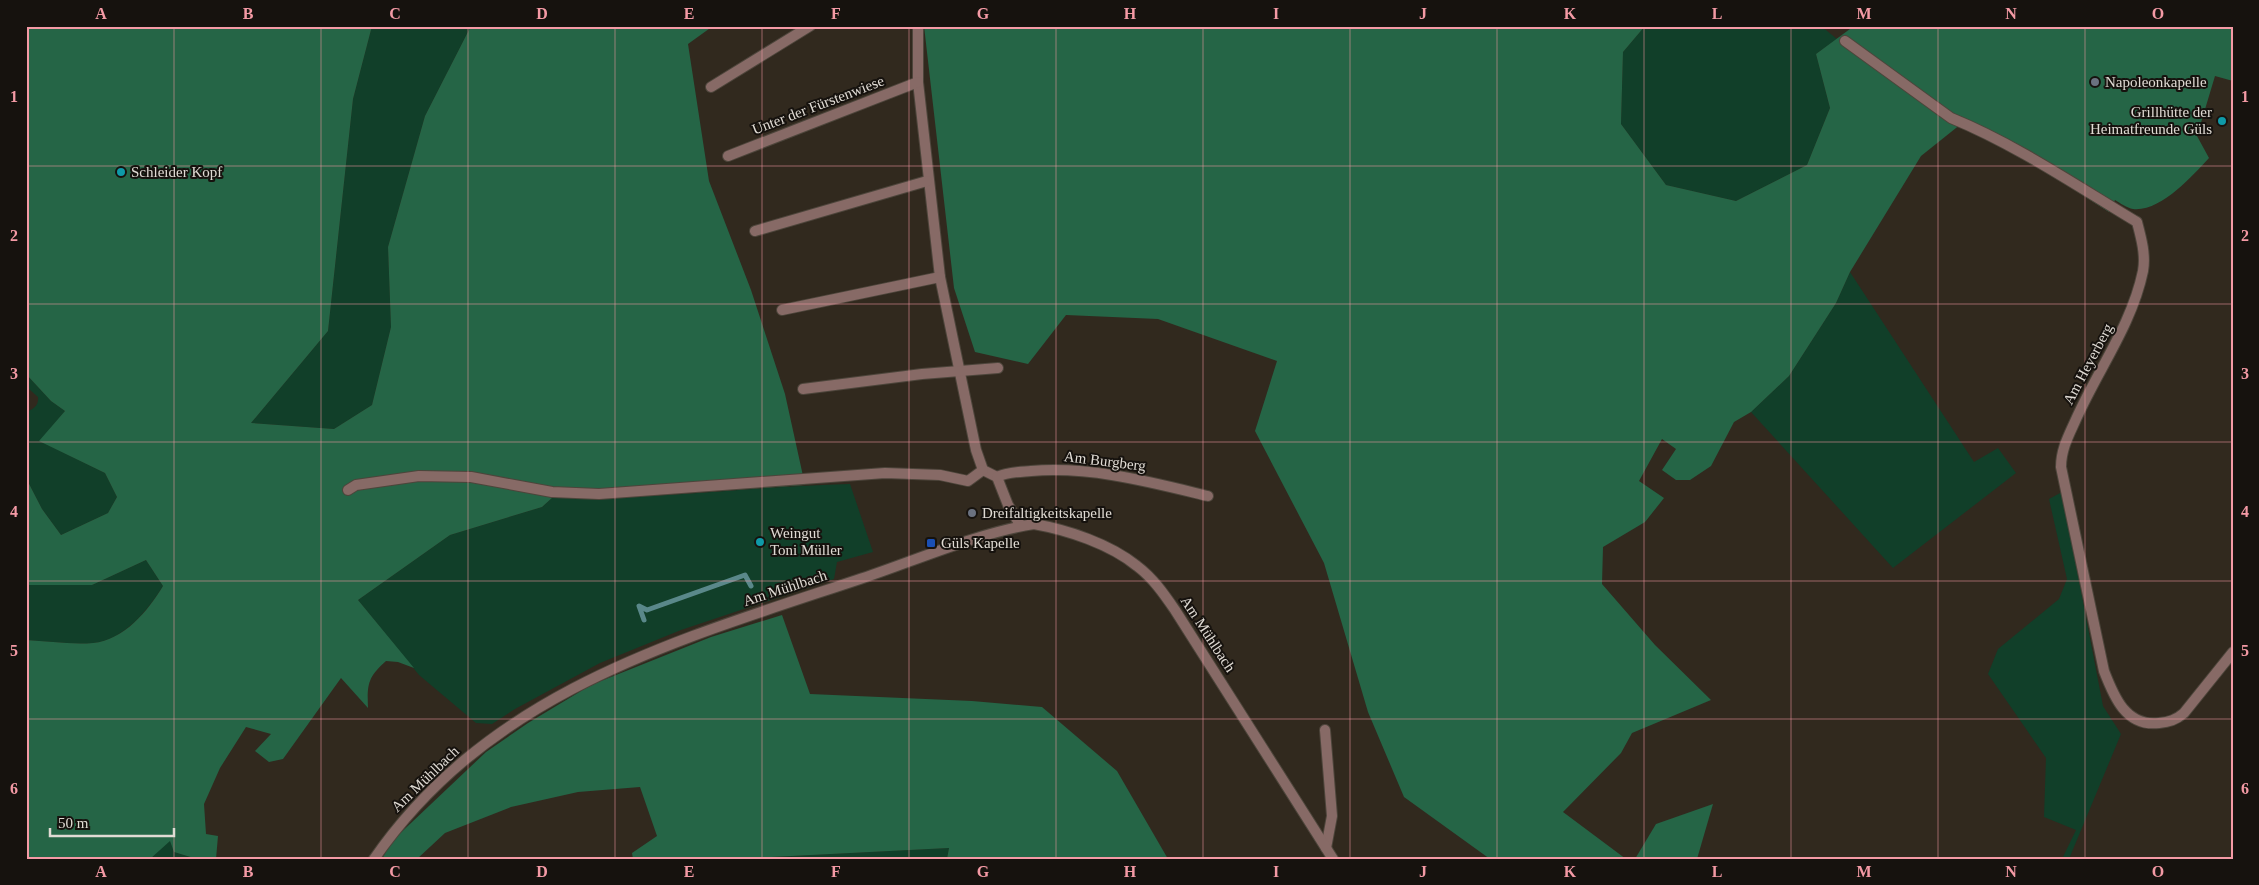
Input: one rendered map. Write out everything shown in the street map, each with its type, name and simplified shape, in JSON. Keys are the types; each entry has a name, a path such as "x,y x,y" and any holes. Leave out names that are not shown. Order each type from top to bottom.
{"street":[{"path":"711,87 810,26"},
{"path":"918,26 918,82 927,181 940,276 976,450 983,470 997,477 1008,505 1021,526"},
{"name":"Am Heyerberg","path":"1844,41 1951,118 1968,125 2046,168 2137,222 2143,246 2144,270 2130,316 2081,408 2061,453 2061,467 2104,672 2112,692 2126,713 2136,720 2152,724 2176,720 2184,713 2233,652"},
{"name":"Unter der Fürstenwiese","path":"728,156 918,82"},
{"path":"755,231 927,181"},
{"path":"782,310 940,276"},
{"path":"803,389 998,368"},
{"path":"348,490 356,486 419,476 471,476 552,492 599,494 885,473 940,475 968,481 983,470"},
{"name":"Am Burgberg","path":"997,477 1016,472 1080,471 1145,481 1208,496"},
{"name":"Am Mühlbach","path":"374,859 406,817 432,790 487,742 531,712 606,670 686,637 1021,526 1034,524 1048,527 1116,552 1147,575 1175,610 1333,859"},
{"path":"1325,730 1332,816 1326,848"}],"green space":[{"path":"26,26 372,26 353,99 328,331 251,423 334,429 372,405 391,327 388,247 425,116 471,26 713,26 688,44 709,181 751,290 785,394 805,485 603,499 553,497 542,507 450,535 358,600 414,668 398,662 386,661 375,672 370,682 368,708 341,678 283,759 269,762 255,751 271,734 246,727 220,768 204,804 206,834 218,836 216,859 197,859 174,852 170,841 150,859 26,859 26,640 77,644 104,641 134,623 163,586 146,560 92,585 26,585 26,478 42,509 61,535 108,513 117,497 105,473 39,441 65,411 51,401 26,374"},
{"path":"372,26 471,26 425,116 388,247 391,327 372,405 334,429 251,423 328,331 353,99"},
{"path":"924,26 1645,26 1623,52 1621,124 1666,185 1736,201 1807,165 1830,108 1816,54 1854,26 2233,26 2233,81 2215,76 2197,136 2209,158 2165,199 2144,208 2133,209 2115,200 2109,212 2006,146 1961,124 1921,156 1850,272 1836,303 1789,376 1751,412 1734,422 1711,466 1690,480 1676,480 1662,470 1676,449 1662,439 1639,481 1664,498 1645,522 1603,547 1602,584 1655,645 1711,700 1632,733 1621,753 1563,812 1626,859 1490,859 1404,797 1368,712 1324,563 1255,431 1277,361 1158,319 1066,315 1028,364 975,352 954,288"},
{"path":"1645,26 1821,26 1837,39 1816,54 1830,108 1807,165 1736,201 1666,185 1621,124 1623,52"},
{"path":"1850,272 1974,462 1998,448 2016,473 1893,568 1751,412 1789,376 1836,303"},
{"path":"26,374 51,401 65,411 40,441 105,473 117,497 108,513 61,535 42,509 26,478 26,412 35,407 38,403 38,397 29,389 26,390"},
{"path":"850,484 873,552 837,562 834,579 681,630 600,663 515,709 492,724 476,723 419,675 358,600 450,535 542,507 553,497 627,497"},
{"path":"2062,492 2103,706 2121,734 2069,859 2062,859 2076,830 2044,817 2046,758 1988,674 1998,649 2059,599 2067,579 2049,499"},
{"path":"146,560 163,586 150,605 125,630 104,641 93,643 26,640 26,585 92,585"},
{"path":"782,615 810,694 972,701 1042,707 1117,771 1168,859 947,859 949,848 730,859 633,859 632,853 657,836 640,787 578,792 511,807 445,833 417,859 382,859 392,841 486,752 528,723 591,685 711,637"},
{"path":"1713,804 1697,859 1635,859 1656,824"},
{"path":"170,840 174,852 197,859 150,859"},
{"path":"949,848 947,859 730,859"}],"waterway":[{"path":"644,620 639,606 647,610 745,575 751,586"}],"place":[{"name":"Napoleonkapelle","path":"2095,82"},
{"name":"Grillhütte der Heimatfreunde Güls","path":"2222,121"},
{"name":"Schleider Kopf","path":"121,172"},
{"name":"Dreifaltigkeitskapelle","path":"972,513"},
{"name":"Weingut Toni Müller","path":"760,542"},
{"name":"Güls Kapelle","path":"931,543"}]}
